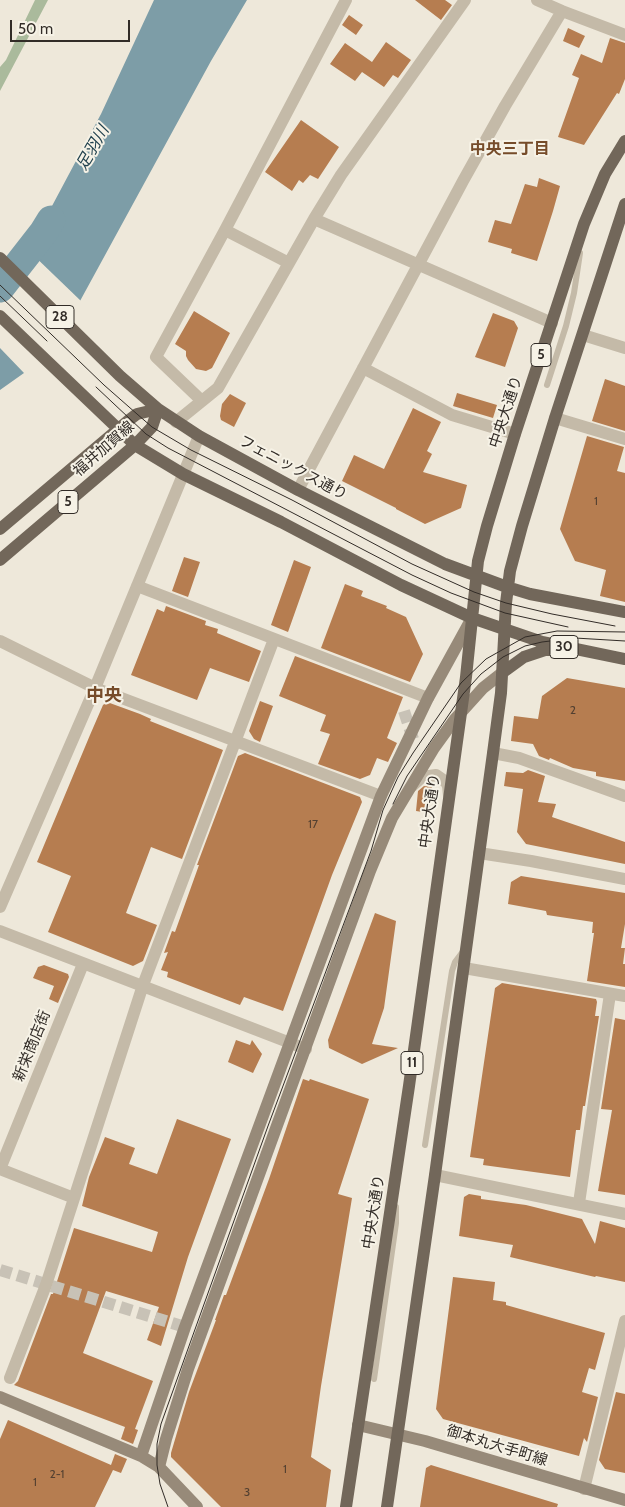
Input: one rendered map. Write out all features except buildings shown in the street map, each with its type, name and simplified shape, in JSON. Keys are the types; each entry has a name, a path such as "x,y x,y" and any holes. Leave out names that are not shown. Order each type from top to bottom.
{"main road":[{"name":"中央大通り","path":"346,1507 399,1152 466,676 475,576 486,526 584,224 605,174 625,141"},
{"name":"5","path":"504,630 507,587 520,531 625,205"},
{"name":"フェニックス通り","path":"0,258 120,376 158,409 199,436 298,490 418,551 475,576 542,596 625,612"},
{"path":"0,316 135,445 183,474 281,522 401,585 472,618 504,630 501,693 480,853 436,1174 387,1507"},
{"name":"福井加賀線","path":"0,529 118,428 137,414 158,409"},
{"name":"福井加賀線","path":"0,560 135,445 152,427 158,409"},
{"name":"30","path":"504,630 572,649 625,659"},
{"path":"502,673 518,661 534,653 545,650 572,649"}],"street":[{"path":"202,401 156,357 346,0"},
{"path":"537,0 625,35"},
{"path":"176,422 218,388 341,175 461,1"},
{"path":"298,490 505,106 562,11"},
{"path":"314,219 552,324"},
{"path":"225,230 289,263"},
{"path":"583,335 625,348"},
{"path":"363,368 452,415 515,434"},
{"path":"555,418 625,439"},
{"path":"0,907 95,688 199,436"},
{"path":"137,586 428,698"},
{"path":"141,1456 185,1327 381,796 428,698 472,618"},
{"path":"10,1378 46,1284 143,985 274,639"},
{"path":"0,641 95,688 381,796"},
{"path":"159,1467 188,1369 370,871 392,818 434,748 460,713 483,688 502,673"},
{"path":"493,753 519,758 625,796"},
{"path":"408,789 422,777 436,776 446,782 449,791 448,798"},
{"path":"480,853 625,879"},
{"path":"0,931 306,1049"},
{"name":"新栄商店街","path":"74,1198 0,1169 83,964"},
{"path":"464,968 625,996"},
{"path":"579,1204 610,994"},
{"path":"436,1174 625,1214"},
{"path":"584,1489 625,1321"},
{"path":"0,1397 141,1456 159,1467 197,1507"},
{"name":"御本丸大手町線","path":"358,1425 424,1441 625,1500"}],"lane":[{"path":"547,385 566,326 574,293 584,224"},
{"path":"425,1145 452,971 455,962 467,947"},
{"path":"374,1379 396,1223 399,1152"}],"green space":[{"path":"35,0 48,0 0,91 0,67 6,60"}],"water":[{"path":"154,0 247,0 211,61 80,301 28,251 101,114"},
{"path":"0,348 24,373 0,390"}],"pier":[{"path":"27,249 82,302 79,302 27,253"}],"waterway":[{"name":"足羽川","path":"0,288 51,220"}],"tunnel":[{"path":"404,711 413,739"},
{"path":"0,1270 185,1327"}],"tram line":[{"path":"0,285 104,385 152,427 191,450 292,500 412,564 474,592 506,603 615,626"},
{"path":"0,296 47,341"},
{"path":"96,387 146,434 168,448 412,575 451,593 505,613 568,627"},
{"path":"168,1507 160,1484 157,1465 157,1444 161,1424 268,1126 371,851 383,810 398,777 461,683 486,659 525,637 557,631 625,632"},
{"path":"393,804 407,776 463,694 481,674 503,657 525,646 542,642 575,638 625,641"}],"district":[{"name":"中央三丁目","path":"510,149"},
{"name":"中央","path":"104,696"}]}
